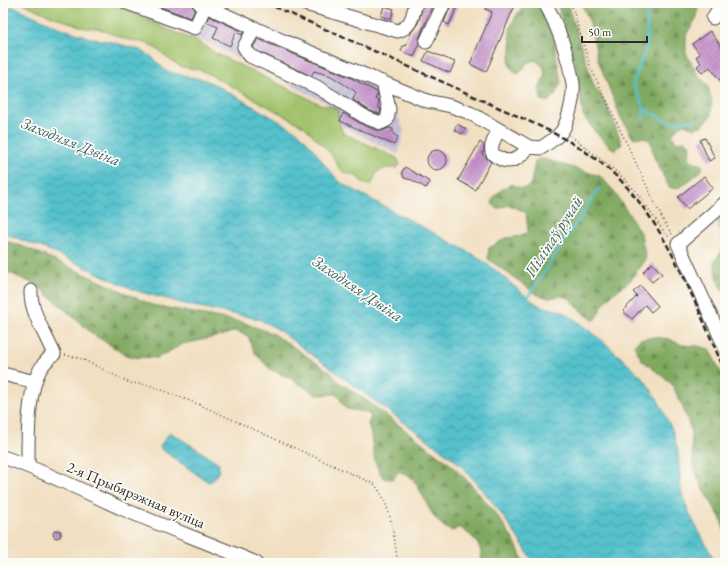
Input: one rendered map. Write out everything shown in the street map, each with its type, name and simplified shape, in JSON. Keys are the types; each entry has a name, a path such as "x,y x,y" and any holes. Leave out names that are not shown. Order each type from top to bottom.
{"street":[{"path":"127,3 195,28 202,4 427,101 452,106 470,113 529,148 541,148 563,130 572,104 573,85 564,47 545,3"},
{"path":"302,3 398,30 406,28 411,20 416,3"},
{"path":"426,42 444,3"},
{"path":"713,18 722,3"},
{"path":"255,28 244,47 250,56 317,87 367,118 381,122 387,120 389,109 383,82"},
{"path":"498,130 492,145 492,152 503,161 511,161 520,158 529,148"},
{"path":"725,203 678,244 725,347"},
{"path":"28,465 29,417 33,389 42,366 54,354 30,299 30,291"},
{"path":"3,374 35,382"},
{"name":"2-я Прыбярэжная вуліца","path":"3,457 28,465 125,510 256,563"}],"path":[{"path":"571,3 590,66 662,220 678,244"},
{"path":"563,130 617,172 635,190 665,233 678,244"},
{"path":"54,354 64,354 82,359 130,383 149,385 198,404 374,484 380,490 392,525 398,563"}],"shaded area":[{"path":"114,3 213,3 382,77 404,131 398,154 338,124 327,103 207,42"}],"green space":[{"path":"23,3 110,3 130,11 169,30 199,42 215,53 320,104 333,107 338,110 338,120 343,133 397,158 400,165 397,168 386,168 377,172 371,186 363,183 356,176 343,172 331,154 305,127 211,75 200,70 182,67 146,43 125,39 97,28 85,28 44,13"},
{"path":"527,3 540,3 554,41 561,82 555,95 548,102 541,100 539,89 545,76 543,66 535,60 526,63 524,69 518,74 511,68 509,62 511,45 510,28 516,16"},
{"path":"557,3 567,3 594,86 606,103 622,144 616,150 610,147 595,132 583,115 576,66"},
{"path":"581,3 698,3 697,17 686,35 686,53 699,77 707,84 712,101 711,116 703,125 695,128 684,124 678,127 672,135 676,142 685,141 690,144 689,159 702,165 702,170 685,184 676,189 669,187 654,157 650,140 641,137 633,138 621,118 598,60 590,23"},
{"path":"541,158 600,176 612,189 641,235 646,258 631,280 609,297 594,321 581,311 569,298 561,296 549,298 538,295 488,259 489,248 506,238 522,236 528,231 526,212 509,205 497,209 492,204 494,197 502,189 512,184 520,188 527,188 531,183 535,161"},
{"path":"725,210 725,293 719,285 714,262 722,247 718,219"},
{"path":"3,240 30,249 152,305 242,322 274,334 330,372 339,382 363,398 449,463 469,482 499,518 516,544 524,563 481,563 481,551 473,538 459,527 453,531 438,521 432,514 419,488 408,475 399,471 393,479 385,479 380,473 375,460 368,424 371,417 366,412 346,409 337,394 317,395 293,380 270,369 255,353 248,336 236,331 183,344 157,358 129,357 94,335 38,286 3,271"},
{"path":"654,337 669,339 682,345 698,346 709,349 725,380 725,532 720,517 703,489 693,466 691,430 672,384 642,360 634,346 640,339"}],"water":[{"name":"Заходняя Дзвіна","path":"3,4 19,9 58,27 91,38 140,50 152,57 166,71 205,80 216,85 298,132 341,183 474,255 495,270 528,298 540,306 561,311 604,342 643,378 658,400 673,432 678,451 681,491 689,513 716,563 534,563 498,509 455,460 276,328 259,319 193,306 137,291 51,251 3,233"},
{"path":"170,432 219,463 219,471 212,481 208,482 161,449 160,446"}],"building":[{"path":"150,3 189,3 195,9 191,18"},
{"path":"424,3 433,3 419,39 419,44 414,57 401,51 403,46 406,46 411,33 418,23"},
{"path":"452,3 459,3 449,25 444,22"},
{"path":"487,3 516,3 486,72 470,64 492,12 485,9"},
{"path":"384,6 394,9 391,19 381,16"},
{"path":"209,16 243,32 242,35 236,32 230,46 213,38 218,27 206,22"},
{"path":"710,31 725,51 725,87 710,67 702,73 697,66 701,63 696,57 700,54 692,44"},
{"path":"258,39 351,78 377,92 378,94 375,99 379,100 378,107 381,109 380,114 370,111 353,100 356,92 331,76 314,71 311,76 255,50 253,47"},
{"path":"428,51 455,62 450,73 423,61"},
{"path":"343,113 363,125 378,131 389,128 393,129 393,134 398,137 394,145 340,121"},
{"path":"457,124 466,129 462,134 454,130"},
{"path":"705,138 715,158 709,161 700,140"},
{"path":"480,142 484,145 484,151 482,154 491,162 475,190 458,180"},
{"path":"437,150 444,153 447,160 444,167 437,170 430,167 427,160 430,153"},
{"path":"405,167 430,182 426,188 412,180 404,178 402,172"},
{"path":"704,176 713,188 687,209 678,197"},
{"path":"652,263 662,274 652,282 643,272"},
{"path":"641,286 658,306 651,312 645,305 632,319 623,311 637,296 633,292"},
{"path":"55,530 59,530 61,534 59,538 55,538 53,536 53,532"}],"waterway":[{"name":"Піліпаў ручай","path":"643,119 645,110 633,83 646,49 648,3"},
{"path":"645,110 671,123 695,121"},
{"name":"Піліпаў ручай","path":"526,300 599,188"}],"railway":[{"path":"266,3 554,133 573,144 608,169 624,184 641,204 656,226 682,273 725,371"}]}
